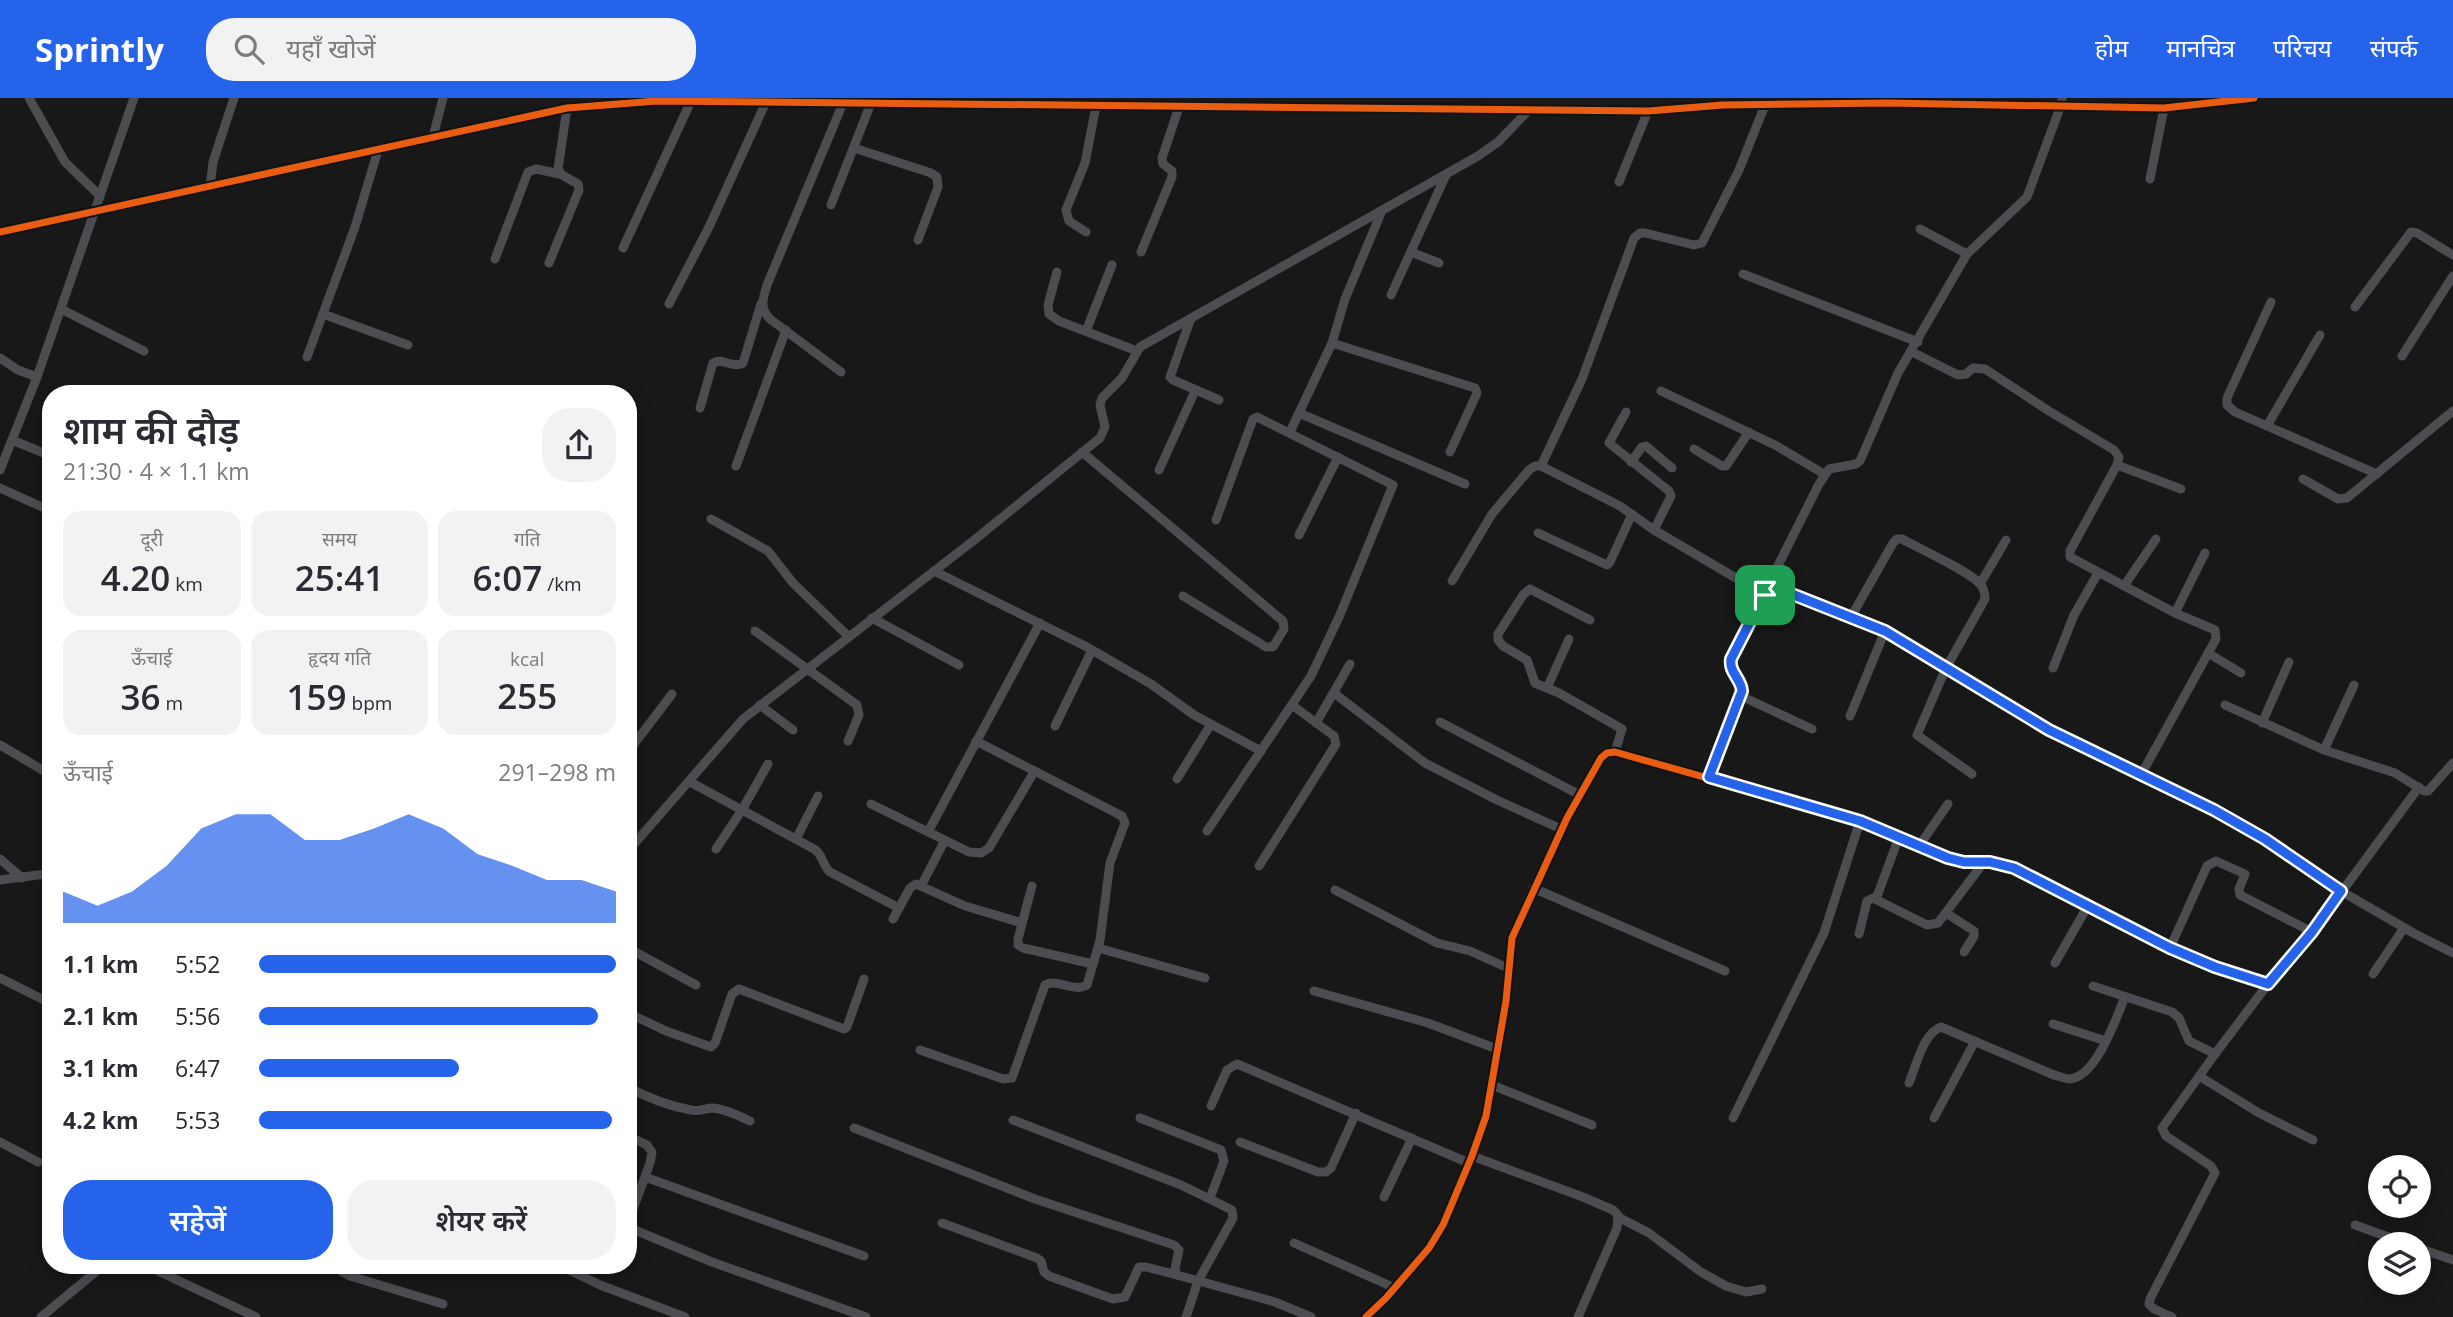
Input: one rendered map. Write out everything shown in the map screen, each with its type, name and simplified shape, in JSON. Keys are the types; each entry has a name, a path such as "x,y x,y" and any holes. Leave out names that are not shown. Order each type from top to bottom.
{"street":[{"path":"29,98 65,162 100,196"},
{"path":"0,470 37,377 134,98"},
{"path":"210,187 213,162 234,98"},
{"path":"433,137 443,98"},
{"path":"0,232 567,107 657,101 1180,107 1249,103 1648,111 1725,102 1765,105 1888,101 2062,102 2164,108 2254,98"},
{"path":"623,248 691,101"},
{"path":"669,304 709,227 766,102"},
{"path":"1709,777 1741,696 1742,687 1731,670 1731,659 1824,474 1832,467 1860,461 1893,384 1967,254 2026,197 2062,102"},
{"path":"700,408 713,363 719,360 736,365 743,363 767,285 842,103"},
{"path":"831,205 871,103"},
{"path":"1541,466 1582,379 1634,238 1645,233 1694,245 1702,243 1739,170 1765,105"},
{"path":"1086,232 1069,221 1066,210 1085,163 1096,106"},
{"path":"560,174 558,164 567,107"},
{"path":"1141,252 1172,177 1172,171 1163,164 1162,158 1180,107"},
{"path":"2150,179 2164,108"},
{"path":"637,839 691,782 734,728 760,705 1100,438 1105,430 1100,405 1102,398 1122,378 1137,351 1146,342 1446,175 1498,142 1529,110"},
{"path":"1619,182 1648,111"},
{"path":"854,148 937,177 938,187 918,240"},
{"path":"307,357 355,227 378,150"},
{"path":"495,259 528,172 536,169 560,174 578,184 579,190 549,263"},
{"path":"1391,295 1446,175"},
{"path":"1290,432 1332,343 1345,299 1381,213"},
{"path":"1920,229 1967,254"},
{"path":"2355,307 2411,232 2453,255"},
{"path":"1411,252 1439,263"},
{"path":"1086,331 1112,265"},
{"path":"1057,272 1048,305 1049,314 1059,321 1137,351"},
{"path":"1743,274 1918,342"},
{"path":"2402,356 2453,276"},
{"path":"2271,302 2227,402 2230,409 2377,474"},
{"path":"762,303 765,314 841,372"},
{"path":"61,309 144,351"},
{"path":"323,314 408,345"},
{"path":"1191,318 1170,375 1173,380 1219,400"},
{"path":"736,466 786,330"},
{"path":"2267,426 2320,335"},
{"path":"1332,343 1475,388 1477,393 1450,452"},
{"path":"1912,352 1958,375 1966,374 1977,367 1994,374 2114,450 2119,457 2117,465 2070,551 2070,556 2175,613 2215,629 2217,635 2208,653 2142,773"},
{"path":"0,358 18,370 37,377"},
{"path":"1159,470 1195,391"},
{"path":"1661,391 1749,432 1824,474"},
{"path":"2303,479 2343,499 2453,411"},
{"path":"1626,412 1609,443 1670,493 1671,498 1654,530"},
{"path":"1299,413 1465,484"},
{"path":"1207,831 1311,676 1393,489 1391,483 1259,417 1254,419 1216,520"},
{"path":"1694,449 1721,466 1726,466 1749,432"},
{"path":"12,440 42,452"},
{"path":"1631,462 1642,447 1646,446 1672,468"},
{"path":"1082,452 1283,621 1284,629 1273,647 1266,647 1183,596"},
{"path":"1299,535 1338,457"},
{"path":"2117,465 2181,489"},
{"path":"1452,581 1492,514 1529,470 1541,466 1600,495 1654,530 1767,590 1885,631 2049,730 2142,773 2232,820 2341,891 2453,953"},
{"path":"0,488 42,507"},
{"path":"1538,533 1607,565 1632,514"},
{"path":"711,519 768,551 793,583 849,637"},
{"path":"1851,617 1892,543 1897,539 1902,539 1945,562 1980,584 1985,591 1984,599 1946,668 1916,735 1972,774"},
{"path":"2124,586 2156,539"},
{"path":"1980,584 2006,540"},
{"path":"2175,613 2205,553"},
{"path":"934,571 1092,650 1151,684 1184,709 1261,751"},
{"path":"2053,668 2067,632 2098,573"},
{"path":"1590,620 1532,589 1523,595 1498,640 1503,646 1525,658 1532,680 1622,729 1615,752"},
{"path":"872,618 959,665"},
{"path":"928,832 1040,623"},
{"path":"755,631 858,707 859,715 848,741"},
{"path":"1850,716 1885,631"},
{"path":"1547,688 1570,639"},
{"path":"1055,726 1092,650"},
{"path":"2208,653 2241,673"},
{"path":"2262,723 2289,662"},
{"path":"1316,723 1350,664"},
{"path":"2324,750 2354,685"},
{"path":"1334,693 1425,763 1561,829"},
{"path":"637,740 672,694"},
{"path":"1741,696 1812,729"},
{"path":"760,705 793,730"},
{"path":"1259,866 1335,747 1334,736 1292,705"},
{"path":"2225,705 2324,750 2384,769 2424,791 2428,791 2453,763"},
{"path":"1440,722 1580,795"},
{"path":"1177,779 1212,724"},
{"path":"920,1050 1010,1080 1045,985 1051,982 1084,988 1087,985 1098,948 1109,870 1125,819 976,741"},
{"path":"0,745 42,770"},
{"path":"1368,1316 1422,1257 1443,1225 1471,1160 1486,1116 1492,1085 1506,1001 1512,939 1561,829 1601,758 1607,753 1615,752 1709,777 1860,821 1958,860 2014,868 2089,904 2170,948 2215,967 2268,984"},
{"path":"716,849 768,764"},
{"path":"871,804 969,852 986,851 1034,772"},
{"path":"691,782 818,851 823,864 830,872 899,908"},
{"path":"2172,1317 2152,1308 2149,1304 2150,1298 2215,1173 2211,1166 2166,1136 2162,1128 2268,984 2312,932 2419,786"},
{"path":"796,839 818,796"},
{"path":"1919,846 1948,804"},
{"path":"1733,1118 1824,933 1860,821"},
{"path":"1876,899 1899,837"},
{"path":"921,886 945,840"},
{"path":"0,859 22,878"},
{"path":"2170,948 2207,866 2216,861 2245,874 2239,889 2242,897 2312,932"},
{"path":"1859,934 1870,898 1927,925 1938,923 1984,862"},
{"path":"0,880 42,875"},
{"path":"893,919 912,885 921,886 965,906 1022,923"},
{"path":"1032,886 1018,939 1020,946 1093,964"},
{"path":"1533,888 1725,971"},
{"path":"1335,890 1430,939 1470,951 1508,968"},
{"path":"2055,963 2089,904"},
{"path":"1946,913 1974,931 1974,936 1964,952"},
{"path":"2373,974 2404,928"},
{"path":"1098,948 1205,978"},
{"path":"637,953 696,985"},
{"path":"0,978 42,999"},
{"path":"637,1017 711,1047 715,1044 732,994 739,989 844,1029 864,979"},
{"path":"2093,986 2175,1014 2189,1041 2215,1054"},
{"path":"1314,992 1428,1023 1497,1049"},
{"path":"1909,1083 1927,1041 1937,1028 1944,1028 2054,1075 2069,1079 2077,1076 2097,1058 2125,996"},
{"path":"2053,1024 2106,1041"},
{"path":"1934,1118 1975,1041"},
{"path":"1211,1106 1227,1070 1237,1064 1412,1138 1616,1212 1617,1228 1578,1317"},
{"path":"2199,1076 2259,1114 2313,1140"},
{"path":"1492,1085 1592,1125"},
{"path":"637,1092 671,1106 696,1111 720,1109 750,1121"},
{"path":"1240,1142 1318,1172 1326,1172 1331,1168 1356,1113"},
{"path":"1140,1118 1221,1150 1224,1161 1210,1198"},
{"path":"1013,1120 1181,1185 1230,1208 1233,1214 1198,1280 1186,1317"},
{"path":"854,1128 1035,1199 1174,1245 1180,1254 1175,1269 1177,1275"},
{"path":"1384,1197 1412,1138"},
{"path":"637,1140 647,1145 652,1152 637,1198"},
{"path":"0,1142 38,1162"},
{"path":"645,1177 864,1256"},
{"path":"1618,1217 1648,1233 1701,1272 1726,1286 1746,1292 1762,1289"},
{"path":"942,1223 1037,1258 1049,1276 1113,1299 1125,1297 1139,1267 1146,1267 1275,1302 1311,1317"},
{"path":"2355,1225 2375,1232"},
{"path":"637,1232 866,1317"},
{"path":"1294,1243 1395,1289"},
{"path":"2431,1252 2453,1260"},
{"path":"41,1317 93,1274"},
{"path":"164,1274 256,1317"},
{"path":"347,1274 443,1304"},
{"path":"577,1274 685,1317"}],"cycle path":[{"path":"0,232 567,108 657,101 1648,111 1723,105 1888,103 2164,108 2254,98"},
{"path":"1366,1317 1429,1248 1443,1225 1486,1116 1506,1001 1512,938 1567,818 1601,758 1607,753 1615,752 1860,821 1881,828 1930,852 1958,860 1990,861 2014,868 2170,948 2268,984"}],"route":[{"path":"1769,585 1885,631 2049,730 2142,773 2265,839 2341,891 2312,932 2268,984 2215,967 2170,948 2089,904 2014,868 1999,863 1964,862 1930,852 1881,828 1709,777 1742,691 1740,682 1731,670 1731,659 1765,595 1769,585"}]}
